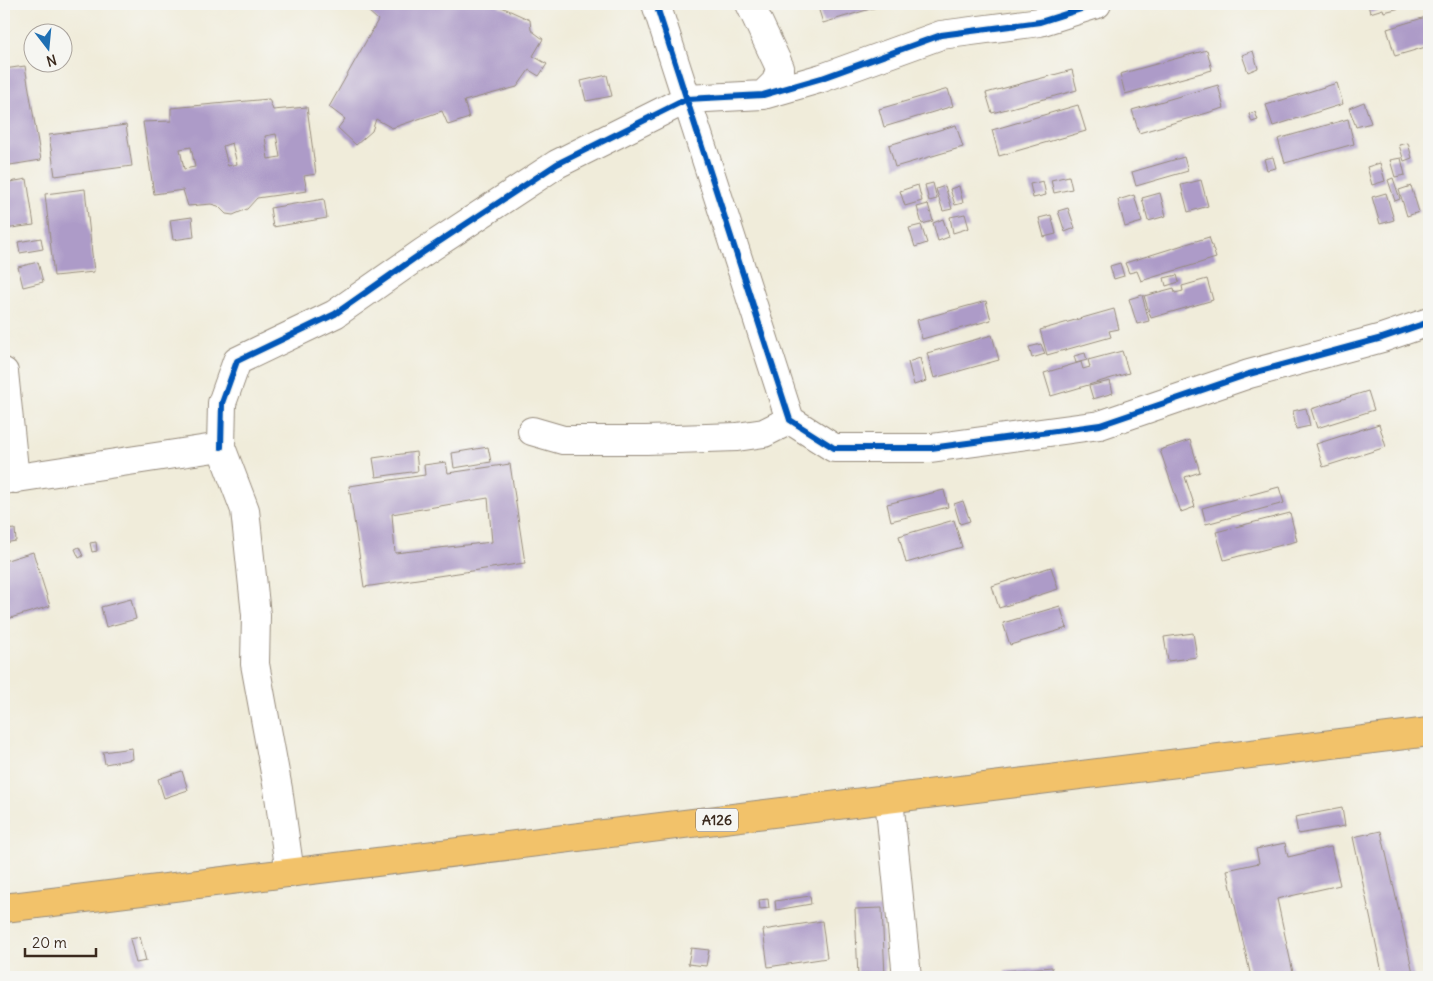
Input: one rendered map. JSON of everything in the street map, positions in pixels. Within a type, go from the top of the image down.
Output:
[{"type":"highway","name":"A126","points":[[4,908],[1429,732]]},
{"type":"street","points":[[656,4],[790,420],[834,448],[931,448],[1100,426],[1249,374],[1382,338],[1429,322]]},
{"type":"street","points":[[750,4],[780,68],[776,82],[763,95]]},
{"type":"street","points":[[290,872],[278,789],[255,664],[256,615],[245,510],[221,446],[222,403],[236,361],[335,314],[422,253],[557,164],[686,99],[763,95],[822,78],[941,35],[1040,22],[1097,4]]},
{"type":"street","points":[[4,372],[9,480],[221,446]]},
{"type":"street","points":[[532,432],[563,440],[737,437],[764,433],[790,420]]},
{"type":"street","points":[[889,799],[907,977]]},
{"type":"building","points":[[370,4],[495,4],[530,20],[531,30],[543,39],[533,56],[547,64],[539,76],[529,70],[517,87],[464,101],[469,118],[448,125],[442,111],[392,128],[376,119],[372,131],[356,145],[338,128],[345,119],[329,107],[378,20],[367,10]]},
{"type":"building","points":[[817,4],[887,4],[823,23]]},
{"type":"building","points":[[1368,4],[1416,4],[1384,12],[1383,9],[1370,13]]},
{"type":"building","points":[[1429,16],[1429,46],[1395,56],[1387,29]]},
{"type":"building","points":[[1207,50],[1212,70],[1125,94],[1120,74]]},
{"type":"building","points":[[1253,51],[1258,68],[1248,72],[1242,55]]},
{"type":"building","points":[[22,66],[22,72],[26,72],[41,160],[4,166],[4,69]]},
{"type":"building","points":[[1072,70],[1077,90],[992,113],[986,93]]},
{"type":"building","points":[[607,75],[612,96],[586,101],[581,81]]},
{"type":"building","points":[[1337,83],[1343,104],[1273,126],[1266,105]]},
{"type":"building","points":[[1218,85],[1224,108],[1139,133],[1132,110]]},
{"type":"building","points":[[948,89],[953,106],[884,127],[879,109]]},
{"type":"building","points":[[269,99],[273,110],[307,107],[316,174],[304,176],[307,191],[257,198],[247,209],[233,215],[226,214],[218,206],[211,204],[188,206],[183,190],[154,194],[143,122],[171,121],[171,108]],"holes":[[[276,134],[280,157],[268,159],[265,136]],[[232,143],[237,164],[228,166],[223,146]],[[191,147],[195,167],[184,169],[180,149]]]},
{"type":"building","points":[[1364,102],[1371,123],[1356,127],[1349,108]]},
{"type":"building","points":[[1078,105],[1086,131],[999,156],[992,130]]},
{"type":"building","points":[[1255,112],[1258,120],[1252,122],[1249,114]]},
{"type":"building","points":[[1348,119],[1354,144],[1285,163],[1278,139]]},
{"type":"building","points":[[126,125],[132,166],[55,176],[49,135]]},
{"type":"building","points":[[956,125],[963,147],[895,167],[889,145]]},
{"type":"building","points":[[1408,143],[1412,158],[1404,161],[1399,145]]},
{"type":"building","points":[[1184,157],[1188,171],[1136,186],[1132,172]]},
{"type":"building","points":[[1273,157],[1276,168],[1267,170],[1264,159]]},
{"type":"building","points":[[1401,158],[1405,175],[1395,177],[1390,160]]},
{"type":"building","points":[[1380,163],[1385,181],[1372,185],[1367,167]]},
{"type":"building","points":[[1069,176],[1072,189],[1054,193],[1051,180]]},
{"type":"building","points":[[1393,178],[1400,199],[1395,201],[1388,180]]},
{"type":"building","points":[[27,179],[34,225],[4,229],[4,183]]},
{"type":"building","points":[[1201,180],[1208,206],[1188,212],[1181,185]]},
{"type":"building","points":[[1043,181],[1046,195],[1033,198],[1030,184]]},
{"type":"building","points":[[933,183],[937,199],[929,201],[925,185]]},
{"type":"building","points":[[918,185],[922,201],[905,206],[900,191]]},
{"type":"building","points":[[945,186],[952,209],[943,211],[936,189]]},
{"type":"building","points":[[959,186],[963,203],[955,205],[950,189]]},
{"type":"building","points":[[1411,186],[1419,212],[1407,216],[1399,190]]},
{"type":"building","points":[[85,189],[94,272],[54,276],[45,194]]},
{"type":"building","points":[[1160,193],[1166,216],[1148,221],[1142,198]]},
{"type":"building","points":[[1386,193],[1394,220],[1380,224],[1372,197]]},
{"type":"building","points":[[1134,195],[1142,222],[1125,227],[1118,200]]},
{"type":"building","points":[[324,199],[327,218],[273,227],[270,208]]},
{"type":"building","points":[[928,204],[933,221],[922,224],[917,207]]},
{"type":"building","points":[[1068,208],[1075,228],[1065,232],[1058,211]]},
{"type":"building","points":[[965,214],[969,228],[953,233],[950,217]]},
{"type":"building","points":[[1051,215],[1056,234],[1044,237],[1039,218]]},
{"type":"building","points":[[192,217],[194,237],[173,240],[170,220]]},
{"type":"building","points":[[943,219],[949,237],[938,241],[933,223]]},
{"type":"building","points":[[921,225],[927,243],[915,247],[909,228]]},
{"type":"building","points":[[1209,237],[1216,258],[1141,281],[1137,271],[1129,273],[1125,263]]},
{"type":"building","points":[[41,238],[43,249],[20,253],[18,242]]},
{"type":"building","points":[[4,240],[8,259],[4,259]]},
{"type":"building","points":[[38,262],[43,282],[23,287],[18,267]]},
{"type":"building","points":[[1120,263],[1124,276],[1114,279],[1110,266]]},
{"type":"building","points":[[1177,275],[1179,282],[1166,286],[1164,278]]},
{"type":"building","points":[[1207,279],[1213,300],[1151,318],[1144,296],[1174,288],[1175,293],[1183,291],[1182,286]]},
{"type":"building","points":[[1142,295],[1149,321],[1137,324],[1129,299]]},
{"type":"building","points":[[986,301],[991,320],[922,339],[917,320]]},
{"type":"building","points":[[1114,309],[1119,329],[1109,331],[1111,337],[1047,355],[1040,330]]},
{"type":"building","points":[[992,335],[999,360],[934,378],[927,353]]},
{"type":"building","points":[[1041,344],[1045,354],[1032,358],[1029,347]]},
{"type":"building","points":[[1122,351],[1129,373],[1051,396],[1044,373],[1081,362],[1083,369],[1090,367],[1088,360]]},
{"type":"building","points":[[1085,353],[1087,360],[1076,363],[1074,356]]},
{"type":"building","points":[[920,358],[926,381],[914,385],[908,362]]},
{"type":"building","points":[[1110,381],[1113,393],[1093,399],[1089,386]]},
{"type":"building","points":[[1368,391],[1374,410],[1317,428],[1311,409]]},
{"type":"building","points":[[1306,408],[1310,426],[1296,429],[1293,411]]},
{"type":"building","points":[[1379,424],[1386,447],[1323,467],[1316,444]]},
{"type":"building","points":[[1190,440],[1200,472],[1185,477],[1195,507],[1181,512],[1160,450]]},
{"type":"building","points":[[488,447],[491,462],[454,468],[452,453]]},
{"type":"building","points":[[416,452],[418,471],[376,477],[373,458]]},
{"type":"building","points":[[446,462],[448,473],[510,464],[525,563],[364,587],[349,486],[425,475],[424,465]],"holes":[[[488,498],[492,542],[395,553],[392,514]]]},
{"type":"building","points":[[1279,487],[1284,503],[1206,524],[1202,508]]},
{"type":"building","points":[[944,490],[948,507],[891,521],[887,504]]},
{"type":"building","points":[[963,501],[970,521],[960,524],[954,504]]},
{"type":"building","points":[[1290,513],[1297,541],[1224,560],[1216,532]]},
{"type":"building","points":[[954,520],[962,547],[906,563],[899,536]]},
{"type":"building","points":[[15,529],[16,541],[4,543],[4,530]]},
{"type":"building","points":[[96,542],[97,551],[92,552],[90,543]]},
{"type":"building","points":[[79,547],[83,556],[79,558],[75,549]]},
{"type":"building","points":[[33,552],[50,606],[4,620],[4,561]]},
{"type":"building","points":[[1051,567],[1058,589],[999,608],[992,586]]},
{"type":"building","points":[[131,599],[136,619],[106,627],[101,607]]},
{"type":"building","points":[[1060,606],[1067,628],[1010,645],[1003,623]]},
{"type":"building","points":[[1193,633],[1197,657],[1168,661],[1164,637]]},
{"type":"building","points":[[132,748],[133,759],[105,764],[103,752]]},
{"type":"building","points":[[182,771],[188,790],[164,798],[158,779]]},
{"type":"building","points":[[1342,808],[1345,826],[1298,834],[1295,817]]},
{"type":"building","points":[[4,809],[9,823],[4,825]]},
{"type":"building","points":[[1381,831],[1414,977],[1361,977],[1382,972],[1353,837]]},
{"type":"building","points":[[1285,843],[1288,857],[1331,847],[1340,885],[1277,899],[1294,977],[1251,977],[1227,870],[1259,863],[1256,849]]},
{"type":"building","points":[[810,896],[811,904],[776,910],[775,901]]},
{"type":"building","points":[[768,899],[769,908],[760,909],[759,900]]},
{"type":"building","points":[[882,908],[885,977],[858,977],[855,909]]},
{"type":"building","points":[[822,921],[827,958],[768,967],[763,930]]},
{"type":"building","points":[[140,937],[146,961],[136,963],[130,939]]},
{"type":"building","points":[[691,948],[709,950],[706,966],[688,964]]},
{"type":"building","points":[[1052,967],[1053,975],[1006,977],[1005,971]]},
{"type":"cycle path","points":[[656,4],[790,420],[834,448],[931,448],[1100,425],[1249,374],[1382,338],[1429,322]]},
{"type":"cycle path","points":[[221,447],[222,403],[237,361],[335,314],[422,253],[557,164],[687,99],[763,95],[822,78],[941,35],[1040,22],[1097,4]]}]
